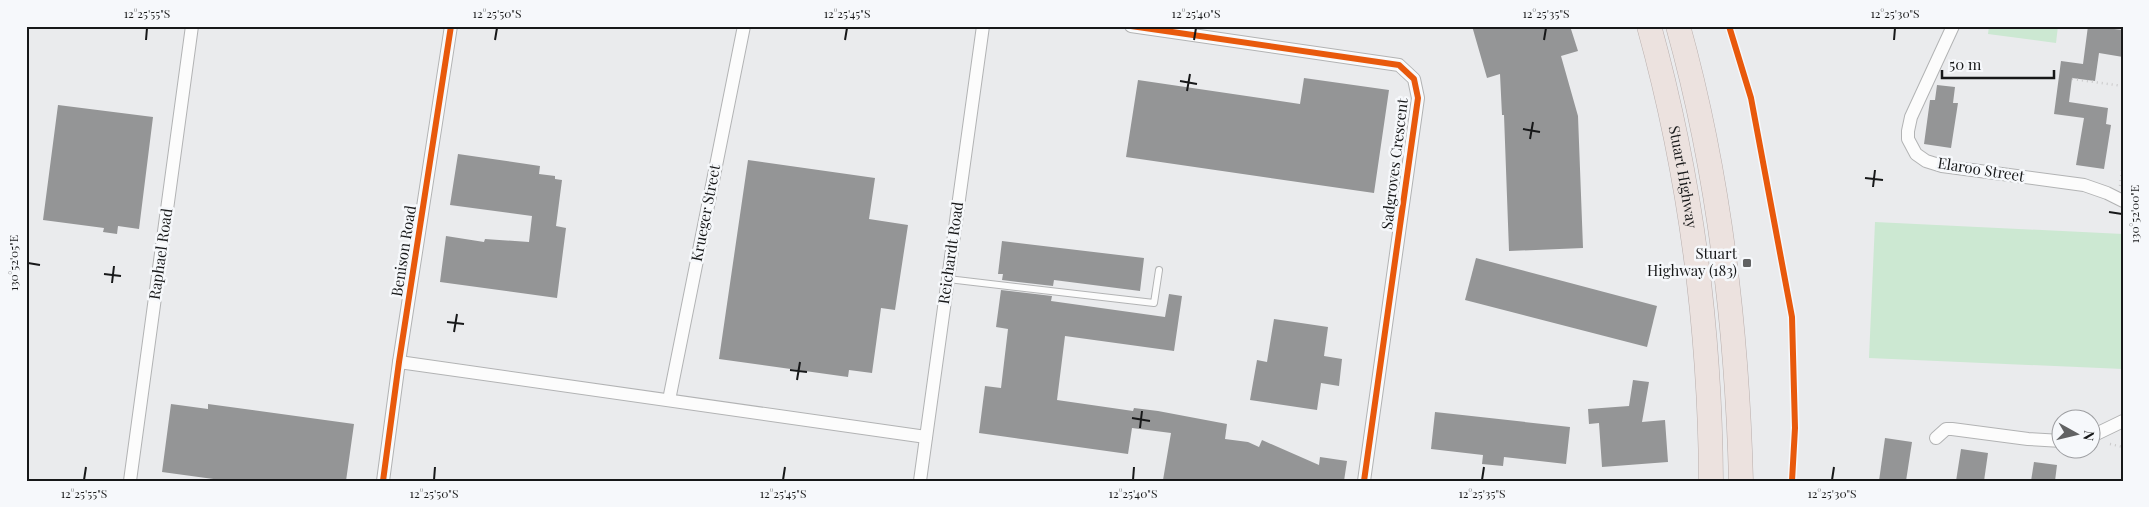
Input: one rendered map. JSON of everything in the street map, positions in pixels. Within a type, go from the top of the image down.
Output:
[{"type":"highway","name":"Stuart Highway","points":[[1649,26],[1677,142],[1692,227],[1708,386],[1711,481]]},
{"type":"highway","name":"Stuart Highway","points":[[1678,26],[1695,91],[1714,191],[1727,282],[1740,436],[1741,481]]},
{"type":"highway","points":[[1677,142],[1703,137]]},
{"type":"street","name":"Raphael Road","points":[[130,481],[192,26]]},
{"type":"street","name":"Benison Road","points":[[383,481],[399,362],[451,26]]},
{"type":"street","name":"Krueger Street","points":[[669,400],[744,26]]},
{"type":"street","name":"Reichardt Road","points":[[920,481],[983,26]]},
{"type":"street","name":"Sadgroves Crescent","points":[[1132,26],[1399,65],[1414,79],[1418,98],[1364,481]]},
{"type":"street","name":"Elaroo Street","points":[[1953,26],[1910,117],[1908,139],[1916,154],[1926,161],[1942,166],[2084,185],[2107,192],[2120,200]]},
{"type":"street","points":[[399,362],[926,437]]},
{"type":"street","points":[[2102,431],[2123,421]]},
{"type":"street","points":[[1936,438],[1946,429],[1952,429],[2028,439],[2052,440]]},
{"type":"lane","points":[[948,279],[1154,303],[1159,270]]},
{"type":"path","points":[[2072,79],[2123,86]]},
{"type":"path","points":[[2120,200],[2123,162]]},
{"type":"green space","points":[[1989,26],[2058,26],[2056,43],[1988,34]]},
{"type":"green space","points":[[1875,222],[2123,234],[2123,369],[1869,358]]},
{"type":"building","points":[[1472,26],[1570,26],[1578,51],[1561,56],[1578,116],[1583,248],[1509,251],[1504,115],[1502,115],[1500,74],[1487,78]]},
{"type":"building","points":[[2088,26],[2123,30],[2123,57],[2099,53],[2095,81],[2072,78],[2069,102],[2108,108],[2106,124],[2111,125],[2104,169],[2076,165],[2084,118],[2054,114],[2061,61],[2083,64]]},
{"type":"building","points":[[1304,78],[1389,90],[1374,193],[1126,157],[1138,80],[1300,104]]},
{"type":"building","points":[[1937,85],[1955,87],[1953,103],[1958,103],[1951,148],[1924,144],[1930,100],[1935,100]]},
{"type":"building","points":[[58,105],[153,117],[139,229],[118,226],[117,234],[103,232],[104,228],[43,220]]},
{"type":"building","points":[[458,154],[540,166],[539,174],[555,176],[555,179],[562,180],[556,226],[566,228],[557,298],[440,282],[446,236],[484,242],[485,239],[529,242],[532,216],[450,205]]},
{"type":"building","points":[[748,160],[875,178],[869,219],[908,225],[895,310],[881,308],[872,373],[849,370],[848,377],[719,359]]},
{"type":"building","points":[[1002,241],[1144,258],[1140,291],[1054,280],[1053,286],[1002,280],[1003,274],[998,274]]},
{"type":"building","points":[[1476,258],[1657,306],[1647,347],[1465,300]]},
{"type":"building","points":[[1001,290],[1052,296],[1051,301],[1165,317],[1169,294],[1182,296],[1174,351],[1065,336],[1057,400],[1133,411],[1134,408],[1158,411],[1227,424],[1225,439],[1248,442],[1259,447],[1262,440],[1319,465],[1320,457],[1347,461],[1344,481],[1163,480],[1171,433],[1132,428],[1128,454],[979,433],[985,386],[1001,388],[1008,329],[996,327]]},
{"type":"building","points":[[1274,319],[1328,327],[1324,356],[1342,359],[1339,386],[1321,383],[1317,410],[1250,400],[1257,360],[1267,362]]},
{"type":"building","points":[[1633,380],[1649,382],[1642,422],[1665,420],[1668,462],[1602,467],[1599,423],[1589,424],[1588,409],[1629,406]]},
{"type":"building","points":[[171,404],[208,409],[208,404],[354,424],[346,481],[228,481],[162,472]]},
{"type":"building","points":[[1435,412],[1570,427],[1566,464],[1504,457],[1503,466],[1482,464],[1483,455],[1431,449]]},
{"type":"building","points":[[1885,438],[1912,442],[1906,481],[1879,481]]},
{"type":"building","points":[[1961,449],[1988,453],[1984,481],[1956,481]]},
{"type":"building","points":[[2034,462],[2057,465],[2055,481],[2031,481]]},
{"type":"cycle path","points":[[383,481],[399,362],[451,26]]},
{"type":"cycle path","points":[[1131,26],[1399,65],[1414,79],[1418,98],[1364,481]]},
{"type":"cycle path","points":[[1729,26],[1751,98],[1792,317],[1795,428],[1792,481]]},
{"type":"place","name":"Stuart Highway (183)","points":[[1747,263]]}]
